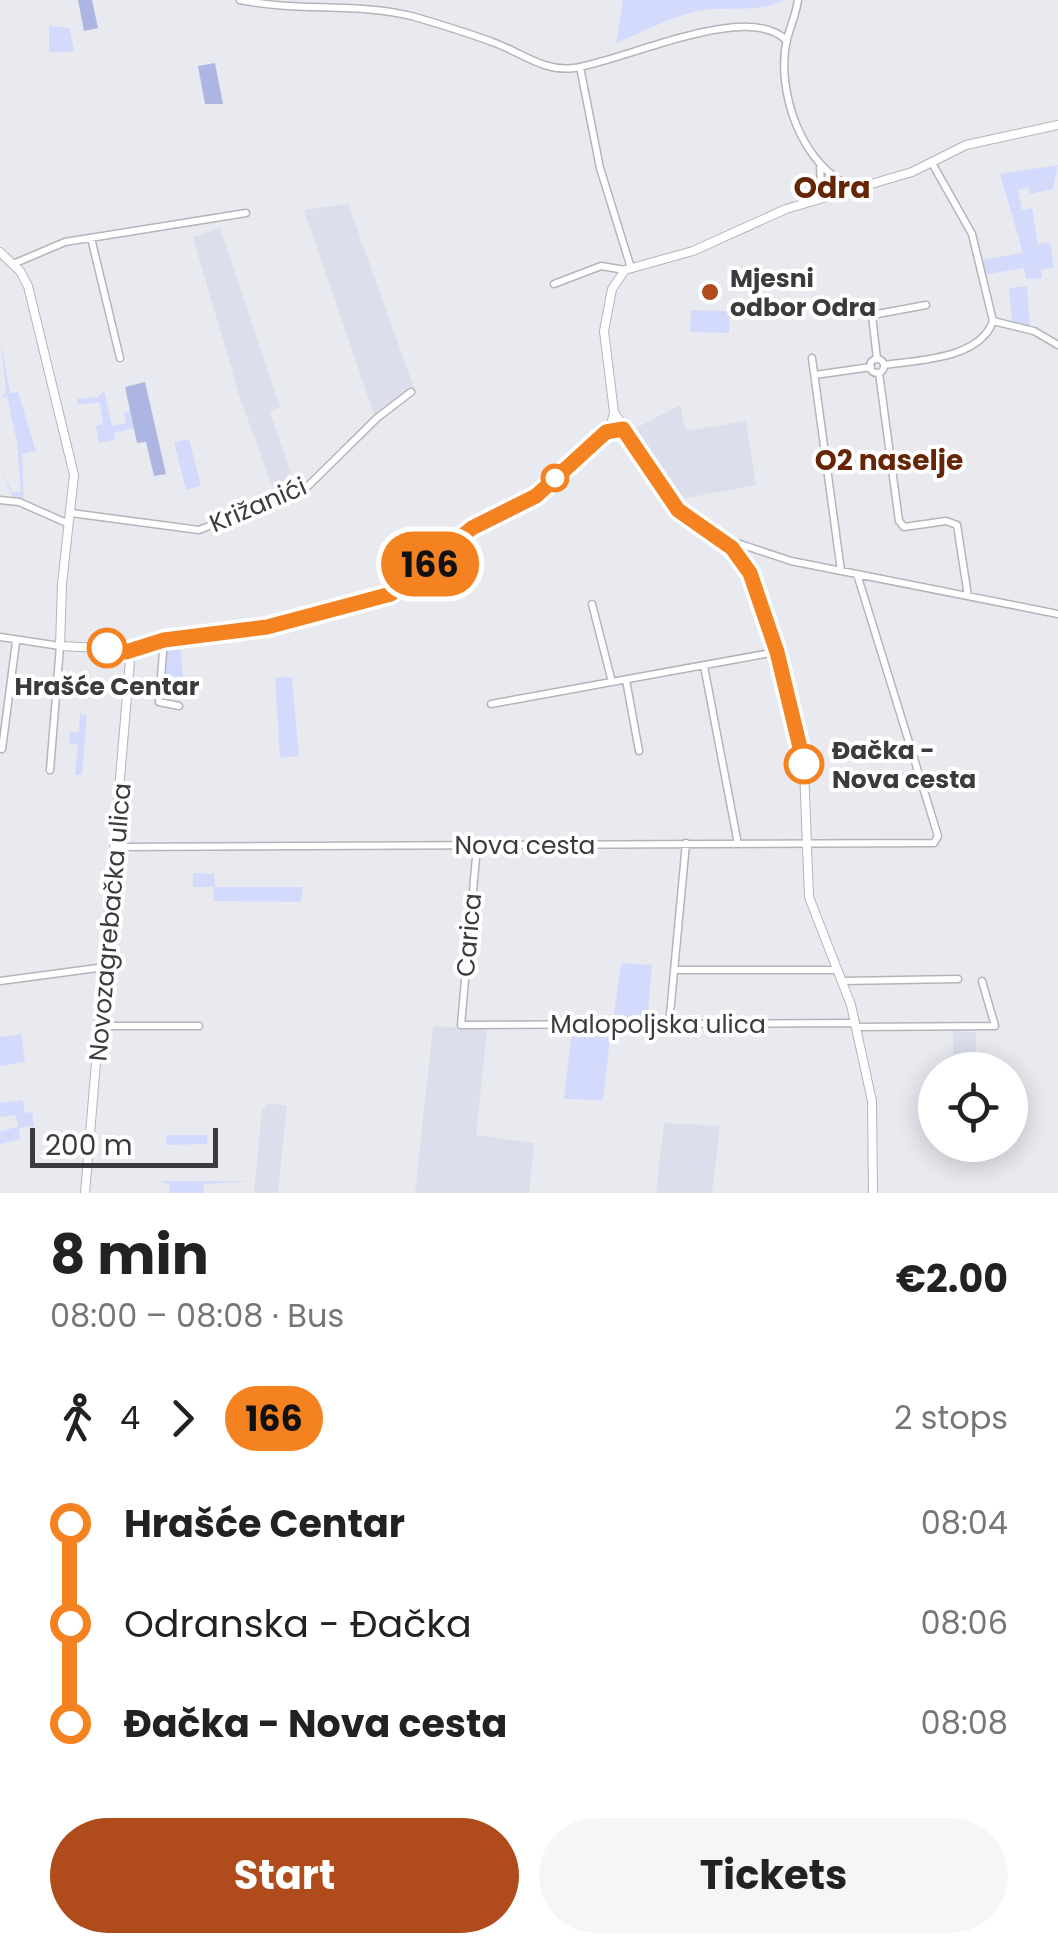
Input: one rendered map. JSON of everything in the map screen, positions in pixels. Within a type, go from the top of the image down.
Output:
[{"type":"street","points":[[240,0],[299,9],[401,14],[498,44],[546,66],[580,67],[650,35]]},
{"type":"street","points":[[798,0],[787,40],[795,122],[818,162],[824,180],[822,197]]},
{"type":"street","points":[[772,19],[787,40]]},
{"type":"street","points":[[580,67],[600,168],[628,269]]},
{"type":"street","points":[[554,284],[602,266],[628,269],[680,256],[822,197],[932,163],[978,141],[1058,125]]},
{"type":"street","points":[[818,162],[841,182],[855,188]]},
{"type":"street","points":[[815,374],[881,369],[983,342],[993,321],[972,234],[932,163]]},
{"type":"street","points":[[13,264],[54,245],[246,214]]},
{"type":"street","points":[[91,238],[120,358]]},
{"type":"street","points":[[0,252],[13,264],[30,292],[74,475],[50,770]]},
{"type":"street","points":[[628,269],[612,288],[604,331],[614,412],[678,510],[719,537],[744,561],[777,652],[804,768],[808,897],[856,1025],[874,1110],[873,1193]]},
{"type":"street","points":[[926,305],[872,315],[898,521],[904,528],[946,521],[957,526],[968,596]]},
{"type":"street","points":[[993,321],[1034,332],[1058,345]]},
{"type":"street","points":[[812,358],[841,571]]},
{"type":"street","points":[[870,367],[877,359]]},
{"type":"street","name":"Križanići","points":[[71,513],[199,530],[306,488],[377,418],[411,392]]},
{"type":"street","points":[[0,637],[16,642],[126,652],[164,640],[267,627],[391,594],[472,528],[536,496],[606,432],[614,412]]},
{"type":"street","points":[[606,432],[623,429]]},
{"type":"street","points":[[0,500],[19,502],[69,524]]},
{"type":"street","points":[[719,537],[841,571],[1058,614]]},
{"type":"street","points":[[744,561],[750,548]]},
{"type":"street","name":"Nova cesta","points":[[118,847],[932,843],[938,836],[857,574]]},
{"type":"street","points":[[592,604],[612,682]]},
{"type":"street","points":[[164,640],[160,702],[180,706]]},
{"type":"street","points":[[2,749],[16,642]]},
{"type":"street","name":"Novozagrebačka ulica","points":[[86,1193],[118,847],[130,664],[126,652]]},
{"type":"street","points":[[491,704],[777,652]]},
{"type":"street","points":[[704,666],[738,844]]},
{"type":"street","points":[[626,680],[639,751]]},
{"type":"street","points":[[670,1025],[686,844]]},
{"type":"street","name":"Carica","points":[[461,1025],[477,846]]},
{"type":"street","points":[[0,981],[106,967]]},
{"type":"street","points":[[674,970],[836,970]]},
{"type":"street","points":[[842,982],[958,979]]},
{"type":"street","name":"Malopoljska ulica","points":[[461,1025],[995,1026],[982,981]]},
{"type":"street","points":[[101,1026],[199,1026]]},
{"type":"shaded area","points":[[78,0],[92,0],[98,28],[84,31]]},
{"type":"shaded area","points":[[623,0],[783,0],[764,7],[709,9],[688,14],[616,43]]},
{"type":"shaded area","points":[[49,26],[70,28],[74,52],[49,52]]},
{"type":"shaded area","points":[[215,63],[223,104],[205,104],[198,66]]},
{"type":"shaded area","points":[[1058,165],[1053,189],[1030,194],[1028,187],[1018,190],[1022,210],[1032,208],[1038,244],[1050,242],[1054,268],[1041,270],[1042,278],[1026,279],[1024,268],[984,275],[982,260],[1023,253],[1000,174]]},
{"type":"shaded area","points":[[348,204],[414,388],[374,414],[304,210]]},
{"type":"shaded area","points":[[220,228],[280,407],[270,412],[296,488],[276,497],[239,395],[193,237]]},
{"type":"shaded area","points":[[1027,286],[1030,329],[1012,325],[1009,288]]},
{"type":"shaded area","points":[[691,310],[730,311],[729,333],[690,332]]},
{"type":"shaded area","points":[[0,338],[10,393],[18,392],[36,451],[22,454],[24,501],[13,498],[0,467],[12,492],[21,492],[17,443],[7,396],[0,398],[6,391]]},
{"type":"shaded area","points":[[145,382],[166,474],[154,476],[146,442],[137,443],[125,387]]},
{"type":"shaded area","points":[[104,391],[112,426],[126,423],[124,412],[130,411],[134,428],[114,433],[115,440],[99,443],[96,426],[103,424],[100,403],[77,404],[77,399],[98,397]]},
{"type":"shaded area","points":[[680,405],[686,431],[746,421],[756,485],[676,500],[634,429]]},
{"type":"shaded area","points":[[189,439],[201,486],[186,490],[174,442]]},
{"type":"shaded area","points":[[180,642],[183,677],[163,676],[166,645]]},
{"type":"shaded area","points":[[292,677],[299,756],[280,758],[275,678]]},
{"type":"shaded area","points":[[80,714],[87,715],[82,775],[75,775],[78,744],[69,743],[70,732],[79,732]]},
{"type":"shaded area","points":[[193,873],[214,874],[215,887],[303,887],[301,902],[213,901],[214,887],[193,887]]},
{"type":"shaded area","points":[[621,963],[652,965],[647,1023],[613,1022]]},
{"type":"shaded area","points":[[433,1027],[487,1028],[476,1135],[534,1143],[529,1193],[415,1193]]},
{"type":"shaded area","points":[[572,1028],[611,1029],[603,1100],[564,1099]]},
{"type":"shaded area","points":[[953,1031],[976,1032],[976,1052],[953,1052]]},
{"type":"shaded area","points":[[21,1034],[25,1062],[0,1066],[0,1037]]},
{"type":"shaded area","points":[[23,1100],[25,1113],[32,1112],[34,1126],[19,1128],[20,1140],[0,1144],[0,1131],[18,1127],[16,1115],[0,1117],[0,1103]]},
{"type":"shaded area","points":[[267,1104],[287,1105],[278,1193],[254,1193],[262,1109]]},
{"type":"shaded area","points":[[664,1123],[720,1126],[712,1193],[656,1193]]},
{"type":"shaded area","points":[[166,1135],[208,1135],[207,1144],[166,1145]]},
{"type":"shaded area","points":[[158,1181],[251,1181],[204,1184],[203,1193],[170,1193],[169,1184]]},
{"type":"bus line","name":"166","points":[[107,648],[126,652],[164,640],[252,630],[391,594],[417,577],[460,536],[526,502],[546,487],[606,432],[623,429],[639,446],[678,510],[719,537],[744,561],[777,652],[804,764]]},
{"type":"place","name":"Mjesni odbor Odra","points":[[710,292]]},
{"type":"place","name":"Hrašće Centar","points":[[107,648]]},
{"type":"place","name":"Đačka - Nova cesta","points":[[804,764]]},
{"type":"district","name":"Odra","points":[[832,187]]},
{"type":"district","name":"O2 naselje","points":[[889,460]]}]
